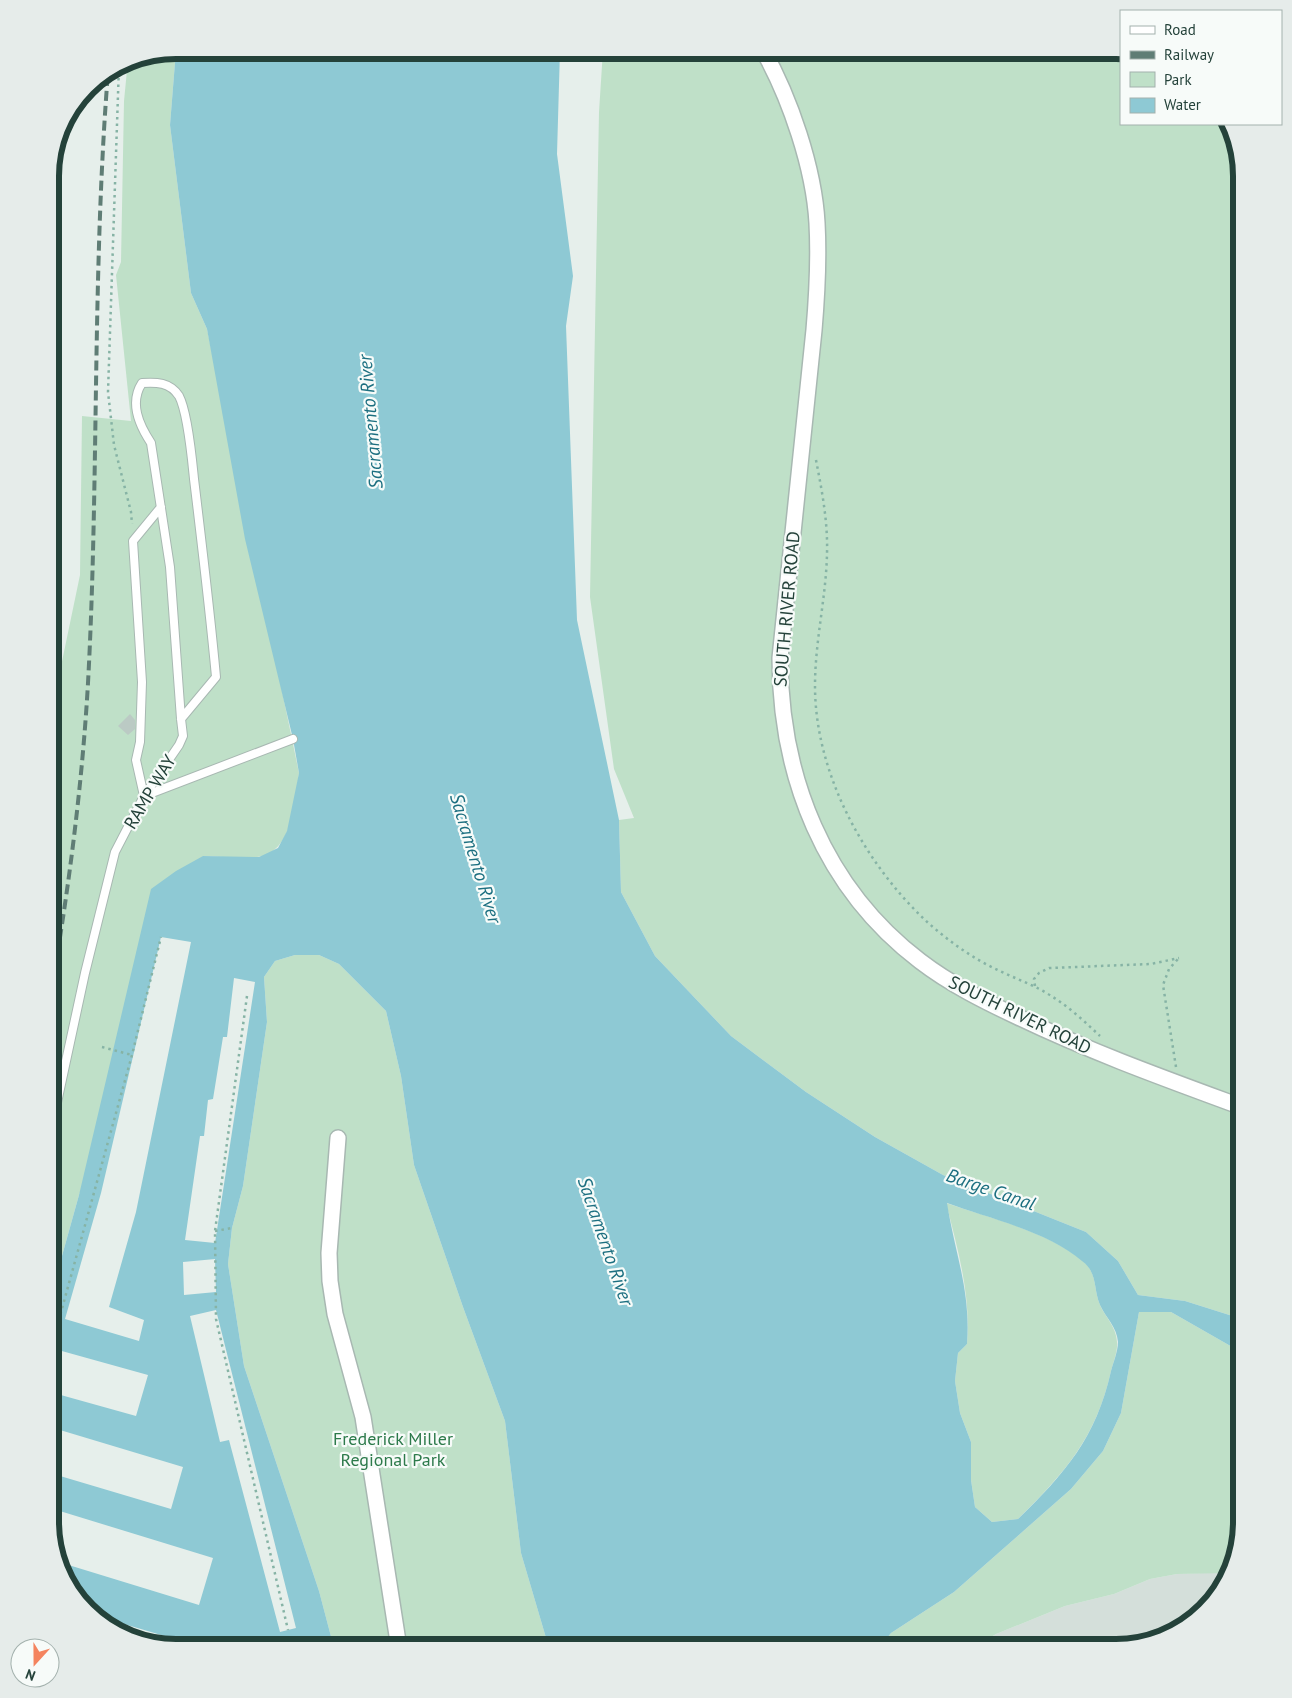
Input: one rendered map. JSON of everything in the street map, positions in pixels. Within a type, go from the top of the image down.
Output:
[{"type":"street","name":"SOUTH RIVER ROAD","points":[[768,59],[781,82],[806,158],[817,222],[818,280],[815,320],[780,658],[780,692],[785,736],[796,784],[822,846],[839,872],[873,916],[919,960],[967,992],[1116,1061],[1233,1105]]},
{"type":"street","points":[[338,1138],[330,1243],[330,1281],[338,1323],[363,1417],[398,1639]]},
{"type":"lane","name":"RAMP WAY","points":[[59,1093],[85,973],[115,852],[144,796],[179,746],[183,736],[181,719],[170,567],[151,443],[140,426],[135,406],[136,391],[142,383],[161,382],[179,396],[189,434],[208,592],[216,677],[181,719]]},
{"type":"lane","points":[[161,507],[133,541],[142,682],[140,742],[136,760],[144,796],[293,739]]},
{"type":"path","points":[[119,74],[108,392],[114,446],[131,512],[133,541]]},
{"type":"path","points":[[816,457],[825,506],[827,555],[816,668],[817,707],[828,764],[840,797],[856,830],[872,857],[925,920],[976,959],[1034,986],[1063,1003],[1100,1036],[1116,1061]]},
{"type":"path","points":[[59,1319],[132,1054],[161,937]]},
{"type":"path","points":[[1034,986],[1034,980],[1040,973],[1049,968],[1151,964],[1179,958],[1169,969],[1163,985],[1176,1066],[1175,1082]]},
{"type":"path","points":[[248,996],[215,1230],[216,1319],[288,1630]]},
{"type":"path","points":[[102,1047],[132,1054]]},
{"type":"path","points":[[215,1230],[232,1228]]},
{"type":"shaded area","points":[[1222,1572],[1218,1581],[1199,1605],[1181,1619],[1154,1633],[1139,1637],[1116,1639],[988,1639],[1065,1606],[1114,1594],[1150,1579],[1177,1574]]},
{"type":"green space","points":[[175,59],[170,125],[191,293],[207,329],[299,773],[290,824],[278,846],[269,853],[250,858],[203,856],[79,1195],[59,1267],[59,676],[80,575],[82,416],[131,421],[116,275],[121,262],[124,101],[127,70],[153,61]]},
{"type":"green space","points":[[602,59],[1120,59],[1120,125],[1221,125],[1229,146],[1233,176],[1233,1316],[1185,1301],[1138,1295],[1118,1261],[1086,1232],[943,1175],[875,1137],[806,1092],[731,1036],[655,956],[621,892],[619,820],[634,818],[614,769],[590,597],[599,112]]},
{"type":"green space","name":"Frederick Miller Regional Park","points":[[295,955],[319,955],[339,964],[386,1011],[401,1076],[414,1165],[505,1421],[521,1553],[546,1639],[332,1639],[319,1591],[244,1366],[228,1264],[232,1228],[243,1186],[267,1022],[264,977],[275,961]]},
{"type":"green space","points":[[946,1203],[1035,1233],[1068,1250],[1082,1260],[1091,1270],[1100,1305],[1116,1336],[1116,1353],[1105,1395],[1087,1435],[1064,1469],[1018,1519],[992,1522],[975,1507],[971,1480],[971,1442],[960,1413],[955,1381],[958,1353],[967,1344],[967,1308],[955,1238]]},
{"type":"green space","points":[[1139,1312],[1171,1312],[1233,1347],[1233,1522],[1229,1552],[1221,1573],[1177,1574],[1150,1579],[1114,1594],[1065,1606],[988,1639],[886,1639],[891,1633],[954,1592],[1071,1489],[1103,1451],[1121,1413]]},
{"type":"water","name":"Sacramento River","points":[[175,59],[560,59],[557,154],[573,276],[566,326],[577,620],[619,820],[621,892],[655,956],[731,1036],[806,1092],[875,1137],[943,1175],[1086,1232],[1118,1261],[1138,1295],[1185,1301],[1233,1316],[1233,1347],[1171,1312],[1139,1312],[1121,1413],[1103,1451],[1071,1489],[954,1592],[891,1633],[886,1639],[546,1639],[521,1553],[505,1421],[414,1165],[401,1076],[386,1011],[339,964],[319,955],[295,955],[275,961],[264,977],[267,1022],[243,1186],[232,1228],[228,1264],[244,1366],[319,1591],[332,1639],[176,1639],[146,1635],[117,1624],[105,1615],[83,1593],[71,1574],[63,1552],[59,1522],[59,1267],[79,1195],[151,889],[176,871],[203,856],[259,857],[278,848],[287,831],[299,773],[293,739],[245,539],[207,329],[191,293],[170,125]],"holes":[[[947,1203],[999,1220],[1053,1242],[1087,1266],[1093,1276],[1100,1305],[1113,1327],[1118,1342],[1105,1395],[1097,1416],[1076,1453],[1050,1486],[1018,1519],[992,1522],[975,1507],[971,1480],[971,1442],[960,1413],[955,1381],[958,1353],[967,1344],[968,1325],[965,1290]]]},
{"type":"pier","points":[[161,937],[191,942],[136,1212],[109,1307],[144,1320],[139,1341],[65,1319],[101,1193]]},
{"type":"pier","points":[[234,978],[255,982],[215,1243],[185,1240],[200,1136],[204,1136],[208,1100],[213,1099],[223,1037],[227,1037]]},
{"type":"pier","points":[[215,1259],[216,1292],[184,1295],[183,1262]]},
{"type":"pier","points":[[216,1310],[296,1628],[280,1632],[229,1440],[220,1442],[190,1316]]},
{"type":"pier","points":[[59,1350],[148,1375],[136,1416],[59,1395]]},
{"type":"pier","points":[[59,1430],[183,1467],[171,1509],[59,1476]]},
{"type":"pier","points":[[59,1511],[213,1558],[199,1605],[67,1565],[60,1537]]},
{"type":"pier","points":[[112,1621],[174,1639],[146,1635]]},
{"type":"building","points":[[130,714],[135,720],[135,729],[128,735],[118,726]]},
{"type":"railway","points":[[59,944],[74,841],[88,683],[94,530],[100,225],[107,81]]},
{"type":"water label","name":"Barge Canal","points":[[991,1189]]}]
